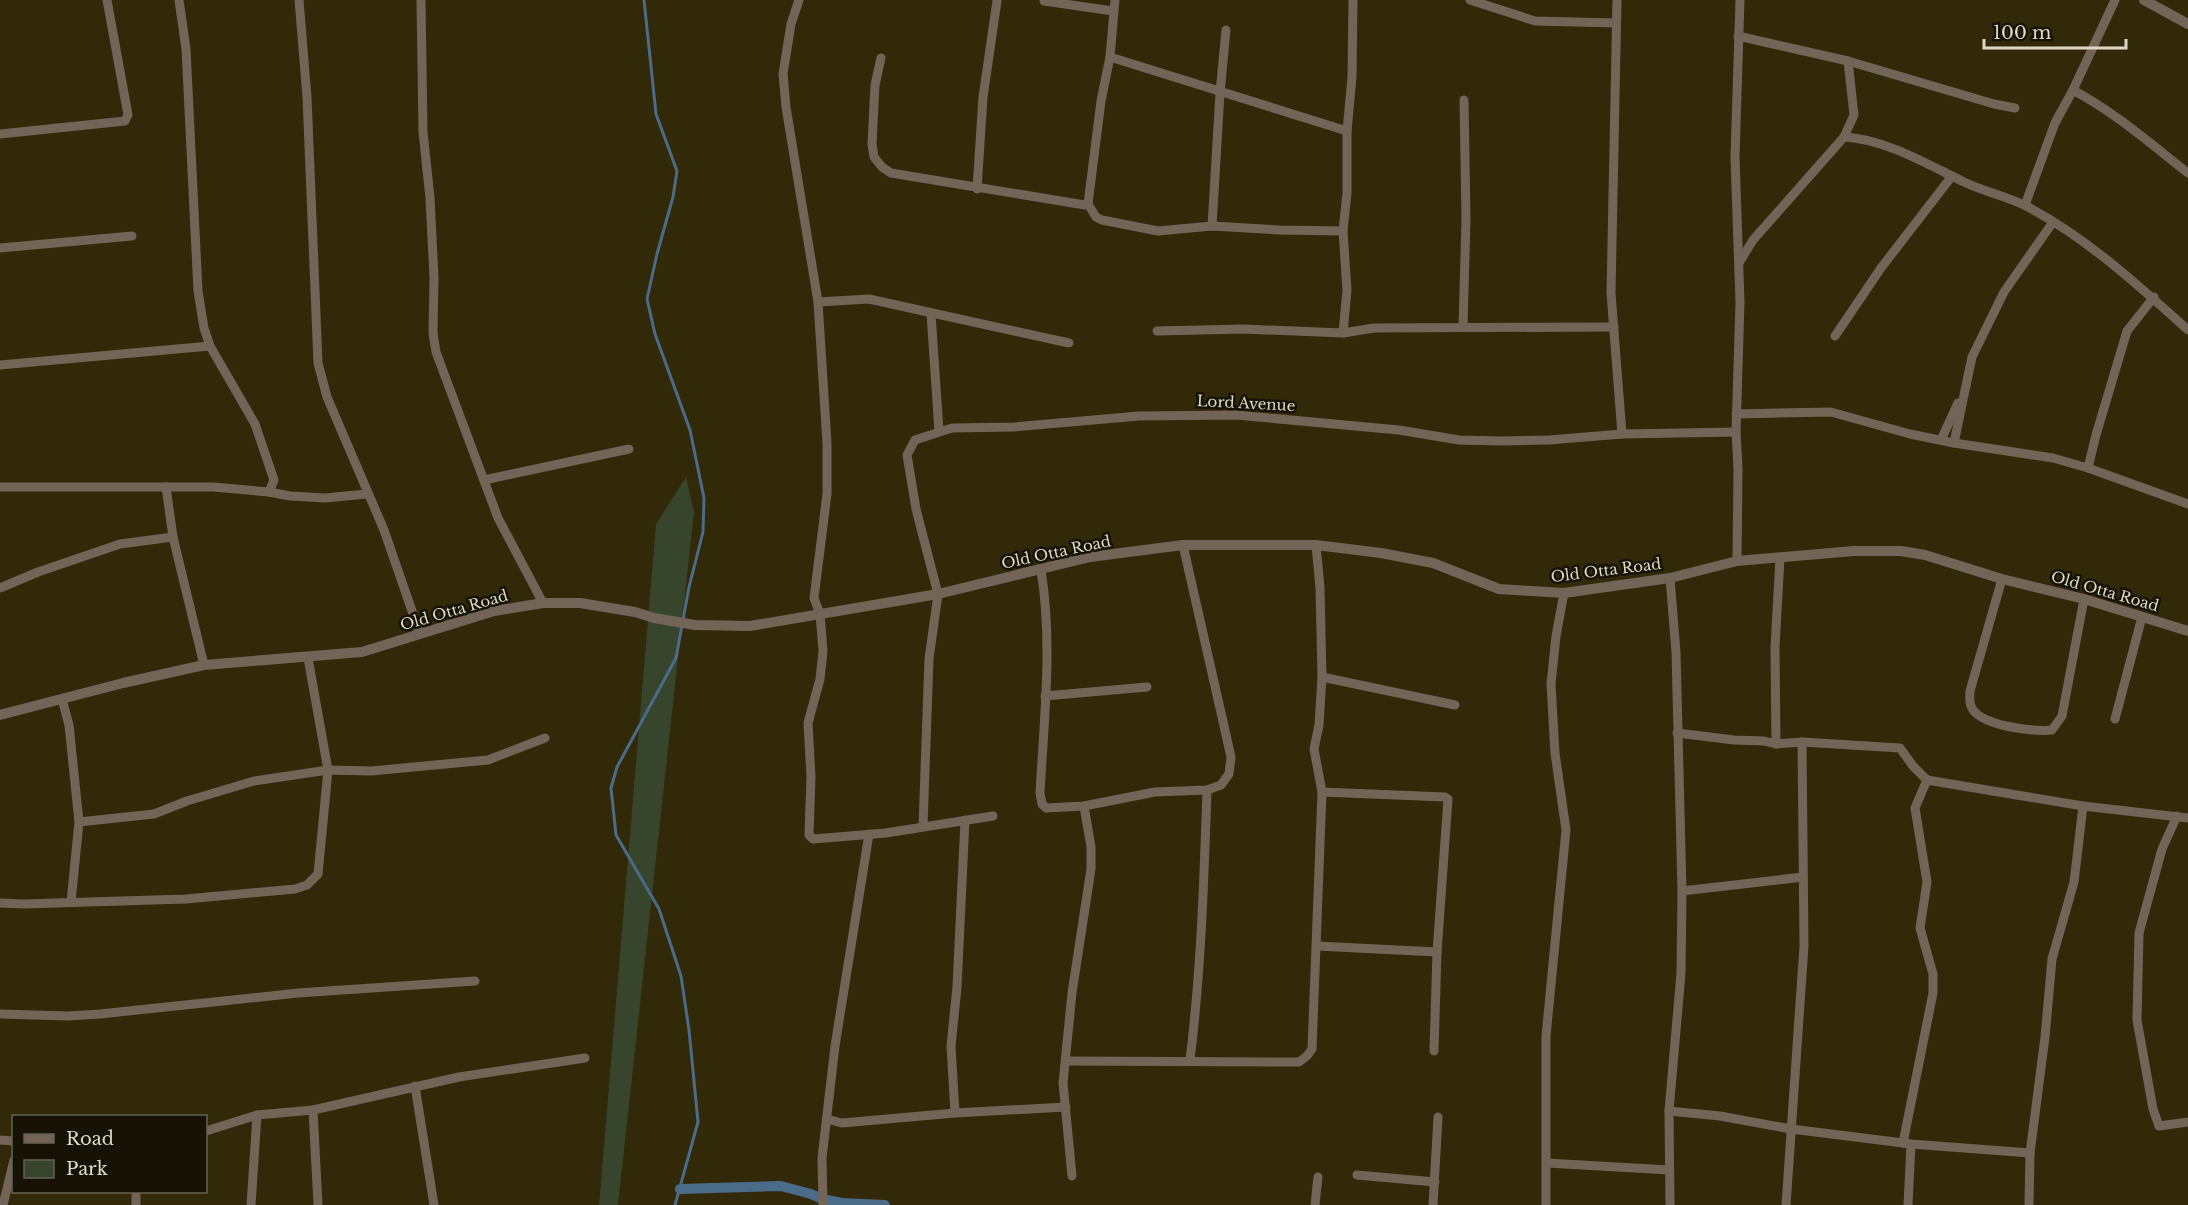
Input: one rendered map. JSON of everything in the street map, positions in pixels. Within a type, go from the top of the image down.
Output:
[{"type":"street","points":[[0,134],[125,121],[128,115],[107,0]]},
{"type":"street","points":[[179,0],[186,49],[198,291],[204,328],[210,346],[255,424],[274,480],[269,492]]},
{"type":"street","points":[[299,0],[307,98],[318,363],[327,397],[384,530],[420,634]]},
{"type":"street","points":[[421,0],[423,132],[430,198],[434,344],[498,518],[543,603]]},
{"type":"street","points":[[798,0],[791,24],[783,74],[786,106],[818,302],[827,443],[827,494],[814,598],[820,614],[823,651],[808,723],[811,777],[809,835],[813,839],[869,834],[993,816]]},
{"type":"street","points":[[1115,0],[1110,57],[1101,101],[1088,204],[1096,217],[1158,231],[1212,226],[1343,231]]},
{"type":"street","points":[[1343,333],[1347,290],[1343,231],[1347,193],[1347,131],[1352,77],[1353,0]]},
{"type":"street","points":[[1470,0],[1535,21],[1616,22]]},
{"type":"street","points":[[1617,0],[1611,293],[1622,434]]},
{"type":"street","points":[[1737,561],[1736,414],[1740,302],[1735,157],[1740,0]]},
{"type":"street","points":[[2025,205],[2055,123],[2115,0]]},
{"type":"street","points":[[2144,0],[2188,24]]},
{"type":"street","points":[[976,189],[983,97],[997,1]]},
{"type":"street","points":[[1044,1],[1113,11]]},
{"type":"street","points":[[1212,226],[1226,30]]},
{"type":"street","points":[[1738,36],[1848,61],[1994,104],[2015,108]]},
{"type":"street","points":[[1110,57],[1347,131]]},
{"type":"street","points":[[881,58],[875,85],[872,144],[874,157],[891,173],[976,189],[1088,204]]},
{"type":"street","points":[[1848,61],[1854,115],[1862,138]]},
{"type":"street","points":[[2073,90],[2137,133],[2188,173]]},
{"type":"street","points":[[1463,327],[1466,219],[1464,100]]},
{"type":"street","points":[[1739,263],[1753,240],[1844,137],[1854,115]]},
{"type":"street","points":[[1844,137],[1862,138],[1905,154],[1981,191],[2025,205],[2094,249],[2154,297],[2188,330]]},
{"type":"street","points":[[1835,336],[1881,268],[1952,176]]},
{"type":"street","points":[[1954,443],[1972,357],[2004,292],[2053,222]]},
{"type":"street","points":[[0,248],[132,236]]},
{"type":"street","points":[[2088,468],[2104,405],[2127,331],[2154,297]]},
{"type":"street","points":[[818,302],[869,299],[1069,343]]},
{"type":"street","points":[[931,314],[939,431]]},
{"type":"street","points":[[1157,331],[1244,329],[1343,333],[1374,328],[1614,327]]},
{"type":"street","points":[[0,365],[210,346]]},
{"type":"street","points":[[1941,440],[1964,390]]},
{"type":"street","points":[[1736,414],[1831,412],[1910,434],[2053,459],[2088,468],[2188,504]]},
{"type":"street","name":"Lord Avenue","points":[[938,594],[916,509],[907,455],[915,440],[939,431],[971,426],[1014,427],[1139,416],[1236,415],[1399,430],[1459,440],[1549,440],[1622,434],[1736,432]]},
{"type":"street","points":[[484,480],[628,449]]},
{"type":"street","points":[[0,486],[213,487],[325,498],[367,494]]},
{"type":"street","points":[[165,487],[173,537],[204,665]]},
{"type":"street","points":[[0,588],[38,572],[120,544],[173,537]]},
{"type":"street","points":[[1066,1061],[1299,1062],[1312,1048],[1322,792],[1314,749],[1319,725],[1322,677],[1320,588],[1316,544]]},
{"type":"street","name":"Old Otta Road","points":[[0,715],[204,665],[362,652],[494,611],[543,603],[580,603],[635,612],[654,618],[711,626],[750,626],[938,594],[1090,557],[1183,545],[1316,544],[1433,563],[1499,589],[1564,593],[1671,578],[1737,561],[1854,550],[1901,551],[1925,555],[2002,579],[2084,599],[2188,632]]},
{"type":"street","points":[[1041,570],[1047,610],[1046,696],[1040,793],[1042,804],[1046,808],[1084,806],[1155,792],[1208,790],[1221,785],[1229,774],[1231,757],[1183,545]]},
{"type":"street","points":[[1776,744],[1776,647],[1780,558]]},
{"type":"street","points":[[1670,1205],[1669,1111],[1682,973],[1676,652],[1671,578]]},
{"type":"street","points":[[2002,579],[1970,691],[1971,706],[1977,714],[1990,722],[2041,731],[2052,730],[2062,716],[2084,599]]},
{"type":"street","points":[[1546,1205],[1546,1036],[1566,830],[1555,753],[1551,684],[1556,636],[1564,593]]},
{"type":"street","points":[[923,826],[929,659],[938,594]]},
{"type":"street","points":[[2115,719],[2142,617]]},
{"type":"street","points":[[0,903],[186,899],[295,889],[307,885],[318,874],[328,770],[308,658]]},
{"type":"street","points":[[1322,677],[1455,705]]},
{"type":"street","points":[[1046,696],[1147,687]]},
{"type":"street","points":[[62,699],[69,725],[79,822],[71,902]]},
{"type":"street","points":[[1677,733],[1776,744],[1803,742],[1900,748],[1927,780],[2083,806],[2188,818]]},
{"type":"street","points":[[79,822],[154,814],[187,801],[254,781],[328,770],[371,771],[488,760],[545,738]]},
{"type":"street","points":[[1786,1205],[1804,946],[1803,742]]},
{"type":"street","points":[[1908,1205],[1907,1144],[1933,993],[1933,974],[1920,928],[1927,882],[1915,808],[1927,780]]},
{"type":"street","points":[[1190,1060],[1195,1020],[1208,790]]},
{"type":"street","points":[[1322,792],[1445,797],[1448,799],[1437,952],[1434,1051]]},
{"type":"street","points":[[1072,1176],[1063,1083],[1072,993],[1091,869],[1091,848],[1084,806]]},
{"type":"street","points":[[2029,1205],[2030,1153],[2045,1037],[2052,959],[2074,882],[2083,806]]},
{"type":"street","points":[[2177,816],[2162,849],[2139,933],[2137,1020],[2153,1109],[2159,1126],[2188,1122]]},
{"type":"street","points":[[955,1113],[951,1046],[957,987],[965,820]]},
{"type":"street","points":[[823,1200],[822,1158],[846,970],[869,834]]},
{"type":"street","points":[[1682,891],[1803,877]]},
{"type":"street","points":[[1317,946],[1437,952]]},
{"type":"street","points":[[0,1014],[68,1016],[100,1014],[298,993],[475,981]]},
{"type":"street","points":[[207,1131],[257,1116],[314,1110],[459,1077],[585,1058]]},
{"type":"street","points":[[416,1086],[434,1205]]},
{"type":"street","points":[[827,1119],[842,1123],[955,1113],[1066,1107]]},
{"type":"street","points":[[314,1110],[318,1205]]},
{"type":"street","points":[[1669,1111],[1720,1116],[1791,1129],[1907,1144],[2030,1153]]},
{"type":"street","points":[[251,1205],[257,1116]]},
{"type":"street","points":[[1433,1205],[1438,1117]]},
{"type":"street","points":[[1547,1162],[1669,1170]]},
{"type":"street","points":[[3,1205],[12,1168]]},
{"type":"street","points":[[1357,1175],[1435,1182]]},
{"type":"street","points":[[1315,1205],[1318,1176]]},
{"type":"green space","points":[[686,477],[694,512],[618,1205],[599,1205],[656,524]]},
{"type":"waterway","points":[[644,0],[656,114],[677,171],[673,197],[647,299],[655,334],[690,430],[704,498],[703,532],[689,587],[676,658],[617,767],[611,788],[616,835],[659,909],[681,976],[698,1122],[675,1205]]},
{"type":"waterway","points":[[680,1189],[781,1186],[842,1203],[885,1205]]}]
